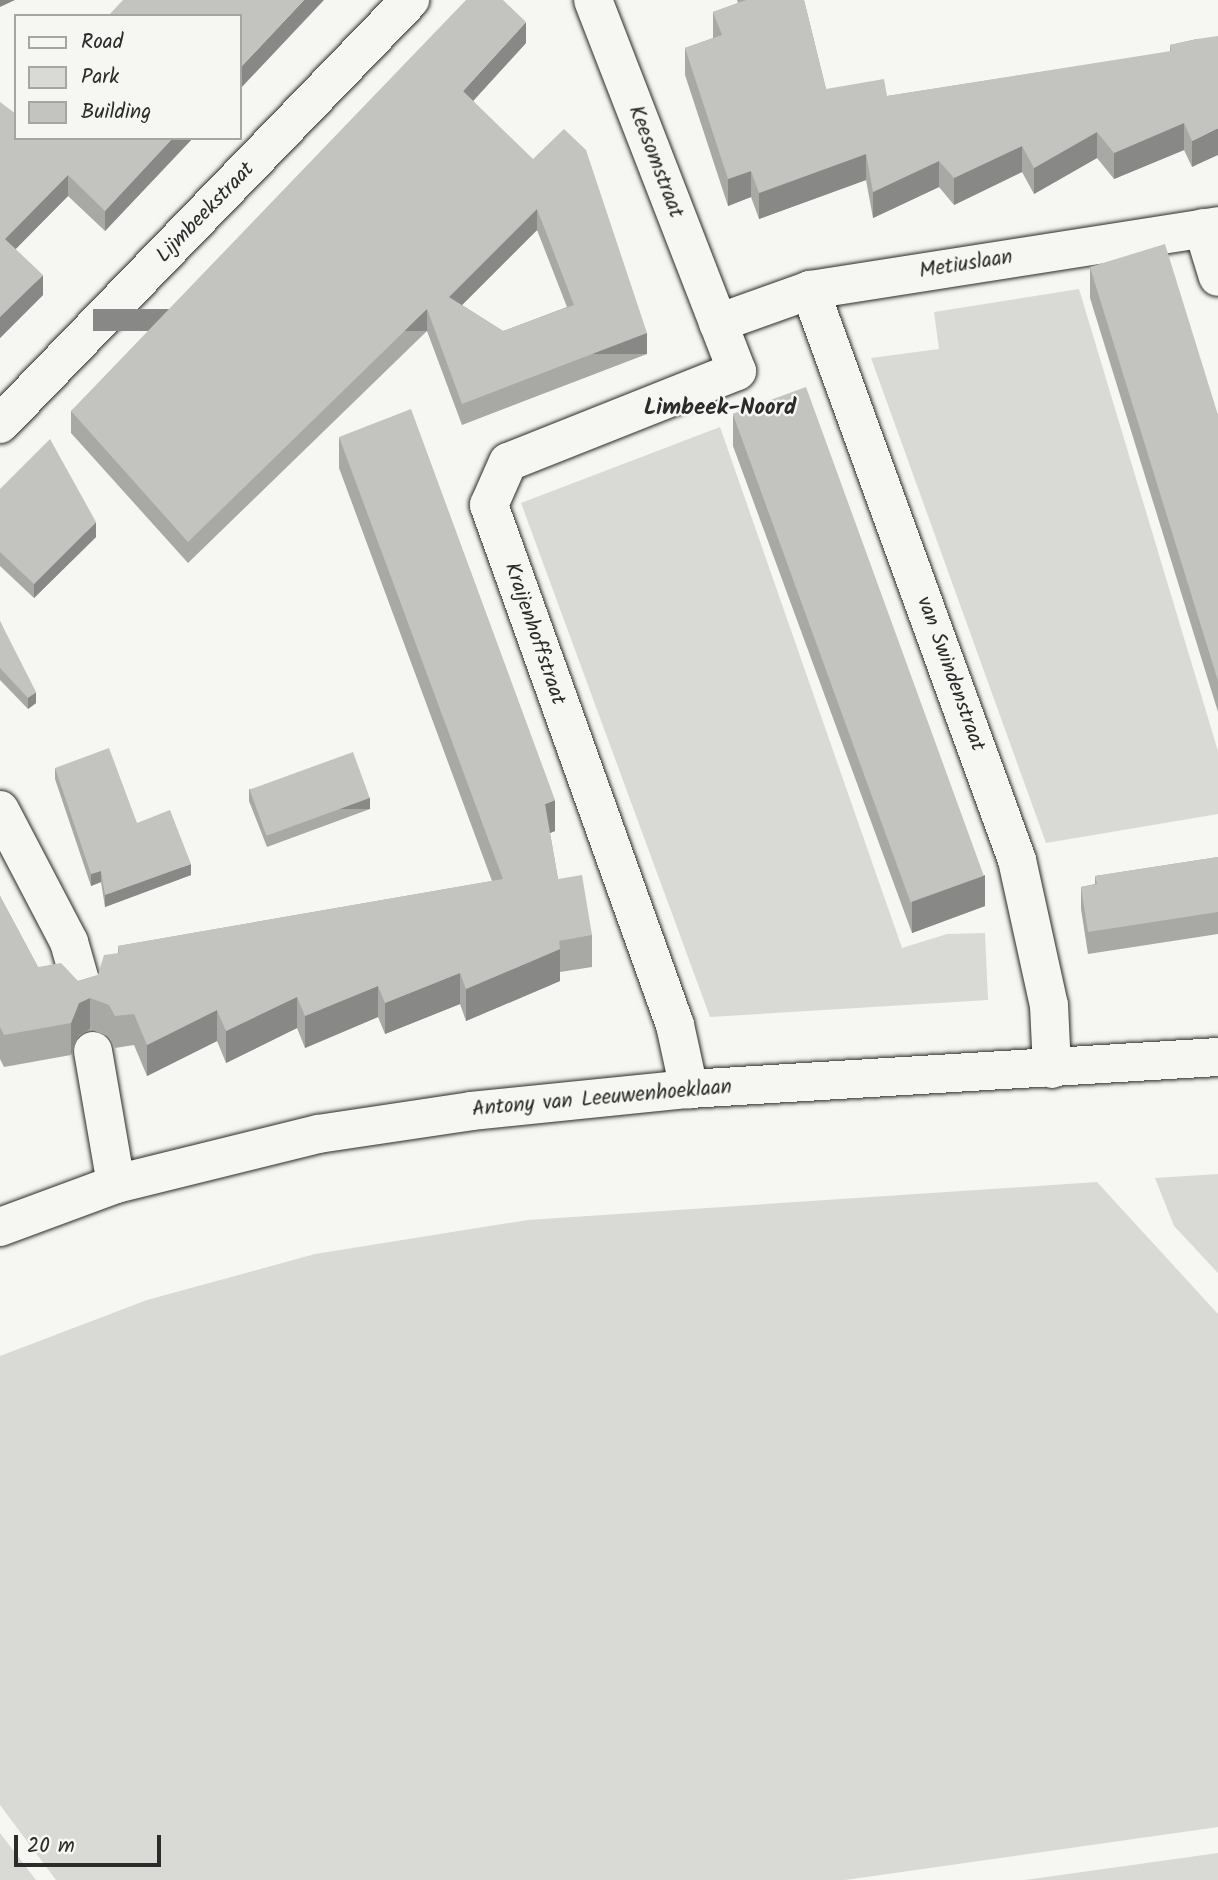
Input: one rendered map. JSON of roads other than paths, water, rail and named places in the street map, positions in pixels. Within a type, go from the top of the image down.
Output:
[{"type":"street","name":"Lijmbeekstraat","points":[[0,424],[410,0]]},
{"type":"street","name":"Keesomstraat","points":[[593,0],[718,323]]},
{"type":"street","name":"Metiuslaan","points":[[718,323],[810,290],[1211,227]]},
{"type":"street","points":[[1211,227],[1218,276]]},
{"type":"street","name":"van Swindenstraat","points":[[810,290],[1017,860],[1049,1005],[1052,1069]]},
{"type":"street","name":"Kraijenhoffstraat","points":[[688,1089],[675,1025],[489,505],[508,462],[737,371],[718,323]]},
{"type":"street","points":[[0,810],[69,942],[83,991]]},
{"type":"street","points":[[93,1051],[116,1184]]},
{"type":"street","name":"Antony van Leeuwenhoeklaan","points":[[0,1227],[116,1184],[318,1134],[688,1089],[1218,1057]]},
{"type":"district","name":"Limbeek-Noord","points":[[720,408]]}]
